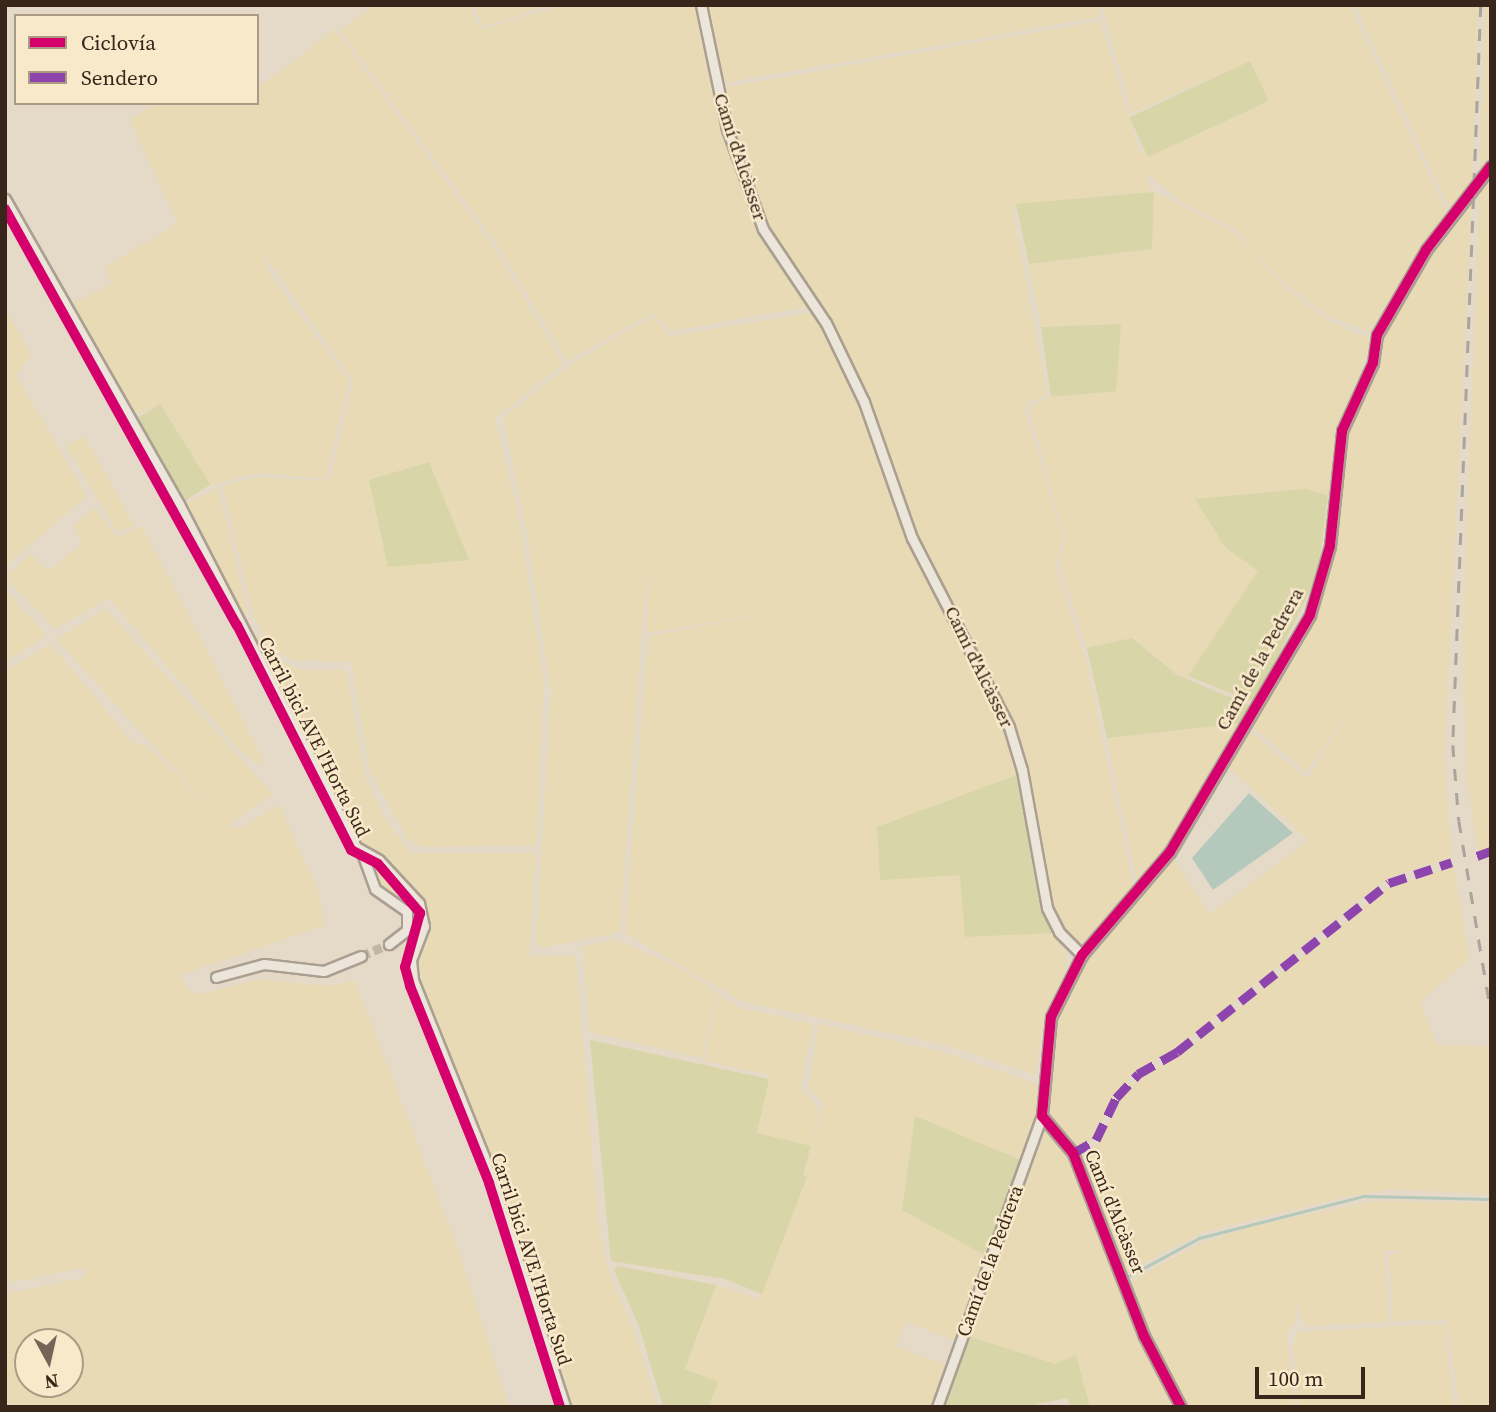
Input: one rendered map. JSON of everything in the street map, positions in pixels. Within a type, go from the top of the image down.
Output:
[{"type":"street","name":"Camí d'Alcàsser","points":[[701,5],[727,129],[763,229],[826,323],[864,402],[912,538],[1009,727],[1022,770],[1047,908],[1059,932],[1082,955]]},
{"type":"street","name":"Camí de la Pedrera","points":[[1082,955],[1170,852],[1310,615],[1330,547],[1342,431],[1373,363],[1377,335],[1426,250],[1491,166]]},
{"type":"street","points":[[5,199],[178,503],[362,853],[375,889],[407,911],[407,930],[390,944]]},
{"type":"street","points":[[362,853],[380,860],[423,912],[422,934],[411,960],[413,980],[484,1157],[565,1407]]},
{"type":"street","points":[[1042,1116],[1051,1017],[1082,955]]},
{"type":"street","points":[[215,977],[264,964],[324,971],[361,957]]},
{"type":"street","name":"Camí d'Alcàsser","points":[[1042,1116],[1073,1153],[1144,1336],[1181,1407]]},
{"type":"street","name":"Camí de la Pedrera","points":[[936,1407],[1042,1116]]},
{"type":"shaded area","points":[[376,5],[470,5],[474,22],[483,30],[562,5],[696,5],[725,139],[750,212],[761,239],[809,306],[671,331],[652,313],[567,361],[501,250],[340,30]]},
{"type":"shaded area","points":[[474,5],[550,5],[484,27]]},
{"type":"shaded area","points":[[704,5],[1097,5],[1099,17],[723,83]]},
{"type":"shaded area","points":[[1102,5],[1349,5],[1447,214],[1370,332],[1327,315],[1286,284],[1233,227],[1180,201],[1146,172],[1151,192],[1012,205],[1046,390],[1045,397],[1028,401],[1025,410],[1062,536],[1056,566],[1087,665],[1133,887],[1085,946],[1064,933],[1056,918],[1013,726],[913,530],[872,409],[839,339],[769,234],[722,88],[1100,21],[1140,153],[1250,61],[1132,113]]},
{"type":"shaded area","points":[[1355,5],[1479,5],[1472,184],[1450,210]]},
{"type":"shaded area","points":[[1485,5],[1491,5],[1491,160],[1480,173]]},
{"type":"shaded area","points":[[335,29],[497,252],[563,364],[495,419],[518,514],[544,682],[536,845],[423,847],[409,841],[370,772],[351,662],[293,660],[270,645],[255,619],[222,486],[258,477],[329,481],[353,381],[260,249],[271,276],[349,381],[325,479],[258,473],[210,485],[161,404],[137,414],[132,409],[73,304],[112,283],[104,268],[178,223],[129,119],[155,105],[259,105],[259,87]],"holes":[[[429,462],[389,567],[369,481]]]},
{"type":"shaded area","points":[[1250,61],[1269,101],[1148,157],[1129,117]]},
{"type":"shaded area","points":[[1491,173],[1491,848],[1478,852],[1467,781],[1463,631],[1480,186]]},
{"type":"shaded area","points":[[1154,192],[1226,227],[1252,248],[1283,286],[1331,322],[1372,340],[1338,434],[1328,495],[1304,489],[1196,499],[1225,547],[1258,571],[1186,680],[1132,638],[1087,648],[1060,566],[1065,537],[1030,411],[1031,405],[1051,397],[1116,391],[1120,324],[1041,327],[1029,264],[1152,249]]},
{"type":"shaded area","points":[[1154,192],[1152,249],[1029,264],[1016,204]]},
{"type":"shaded area","points":[[1472,194],[1444,758],[1452,857],[1393,876],[1367,894],[1181,1045],[1134,1073],[1111,1101],[1092,1140],[1076,1146],[1051,1115],[1049,1078],[1061,1004],[1089,957],[1172,856],[1210,914],[1309,840],[1225,764],[1247,729],[1308,779],[1355,699],[1307,772],[1249,724],[1321,587],[1343,443],[1384,325]]},
{"type":"shaded area","points":[[5,309],[31,354],[16,375],[84,492],[84,499],[5,566]]},
{"type":"shaded area","points":[[813,312],[864,413],[904,534],[1004,729],[1017,775],[877,827],[880,879],[960,875],[965,937],[1053,933],[1065,952],[1067,967],[1045,1015],[1035,1075],[945,1045],[741,1001],[625,933],[648,636],[796,609],[647,633],[647,560],[620,932],[541,948],[536,944],[551,693],[527,533],[503,418],[568,366],[652,317],[670,336]]},
{"type":"shaded area","points":[[1121,324],[1116,391],[1051,397],[1041,327]]},
{"type":"shaded area","points":[[160,404],[210,485],[186,500],[135,419]]},
{"type":"shaded area","points":[[85,437],[134,525],[118,533],[66,445]]},
{"type":"shaded area","points":[[429,462],[469,560],[388,567],[369,480]]},
{"type":"shaded area","points":[[218,488],[248,612],[239,617],[183,504]]},
{"type":"shaded area","points":[[1304,489],[1328,495],[1318,574],[1255,703],[1188,676],[1258,571],[1225,547],[1195,499]]},
{"type":"shaded area","points":[[95,508],[117,538],[142,526],[264,761],[259,765],[240,751],[109,598],[55,629],[5,578],[30,554],[49,571],[82,544],[74,525]]},
{"type":"shaded area","points":[[5,589],[46,635],[5,663]]},
{"type":"shaded area","points":[[106,609],[273,795],[227,825],[239,829],[279,805],[320,895],[324,926],[180,975],[189,990],[202,994],[259,979],[326,986],[355,981],[455,1241],[509,1407],[5,1407],[5,1294],[86,1277],[82,1268],[5,1284],[5,671],[51,644],[130,740],[149,747],[211,808],[56,639]]},
{"type":"shaded area","points":[[243,620],[280,661],[303,670],[346,670],[365,776],[383,815],[411,853],[536,853],[529,957],[576,955],[598,1222],[608,1272],[633,1329],[658,1407],[569,1407],[484,1146],[401,948],[413,936],[416,916],[404,898],[378,883]]},
{"type":"shaded area","points":[[1132,638],[1177,675],[1253,707],[1243,723],[1107,738],[1087,648]]},
{"type":"shaded area","points":[[1243,723],[1168,848],[1137,882],[1107,738]]},
{"type":"shaded area","points":[[1017,775],[1039,890],[1053,933],[965,937],[960,875],[880,880],[877,827]]},
{"type":"shaded area","points":[[1249,793],[1293,833],[1213,890],[1192,858]]},
{"type":"shaded area","points":[[1454,866],[1469,959],[1420,1002],[1437,1045],[1490,1046],[1491,1195],[1393,1189],[1355,1195],[1205,1231],[1125,1273],[1082,1156],[1098,1144],[1129,1085],[1182,1053],[1386,889]]},
{"type":"shaded area","points":[[615,939],[686,971],[716,992],[702,1058],[590,1032],[582,947]]},
{"type":"shaded area","points":[[718,995],[740,1008],[813,1024],[801,1088],[819,1108],[812,1141],[824,1104],[808,1088],[819,1024],[942,1052],[1037,1084],[1039,1116],[1023,1161],[915,1116],[902,1210],[988,1257],[956,1341],[906,1322],[896,1346],[947,1366],[930,1407],[709,1407],[718,1382],[685,1370],[716,1285],[759,1299],[807,1177],[803,1175],[811,1147],[757,1133],[769,1075],[705,1061]]},
{"type":"shaded area","points":[[590,1040],[769,1079],[757,1133],[811,1146],[803,1175],[807,1177],[762,1294],[725,1279],[611,1261]]},
{"type":"shaded area","points":[[915,1116],[1023,1161],[988,1257],[902,1210]]},
{"type":"shaded area","points":[[1046,1131],[1071,1163],[1135,1328],[1175,1407],[1090,1407],[1076,1356],[1055,1364],[969,1336]]},
{"type":"shaded area","points":[[1373,1201],[1491,1203],[1491,1407],[1459,1407],[1447,1320],[1393,1321],[1389,1255],[1409,1250],[1384,1251],[1389,1322],[1305,1326],[1295,1298],[1297,1320],[1287,1334],[1295,1407],[1185,1407],[1128,1283],[1192,1247],[1249,1227]]},
{"type":"shaded area","points":[[618,1266],[716,1285],[685,1369],[718,1382],[709,1407],[663,1407],[639,1326],[614,1270]]},
{"type":"shaded area","points":[[1444,1324],[1454,1407],[1299,1407],[1293,1347],[1297,1332]]},
{"type":"shaded area","points":[[969,1336],[1055,1364],[1076,1355],[1090,1407],[1070,1407],[1068,1398],[1022,1407],[941,1407]]},
{"type":"waterway","points":[[1127,1277],[1199,1238],[1364,1196],[1491,1199]]},
{"type":"tunnel","points":[[361,956],[389,944]]},
{"type":"railway","points":[[1481,5],[1453,745],[1459,821],[1491,1013]]},
{"type":"marked path","points":[[1477,856],[1491,851]]},
{"type":"marked path","points":[[1073,1153],[1096,1140],[1116,1098],[1138,1074],[1177,1052],[1389,883],[1452,862]]},
{"type":"cycle path","points":[[1181,1407],[1144,1336],[1073,1153],[1042,1116],[1051,1017],[1082,955],[1170,852],[1310,615],[1330,546],[1342,431],[1373,363],[1377,335],[1426,250],[1491,166]]},
{"type":"cycle path","name":"Carril bici AVE l'Horta Sud","points":[[5,209],[237,625],[351,850],[378,864],[420,913],[405,967],[410,986],[489,1183],[560,1407]]}]
